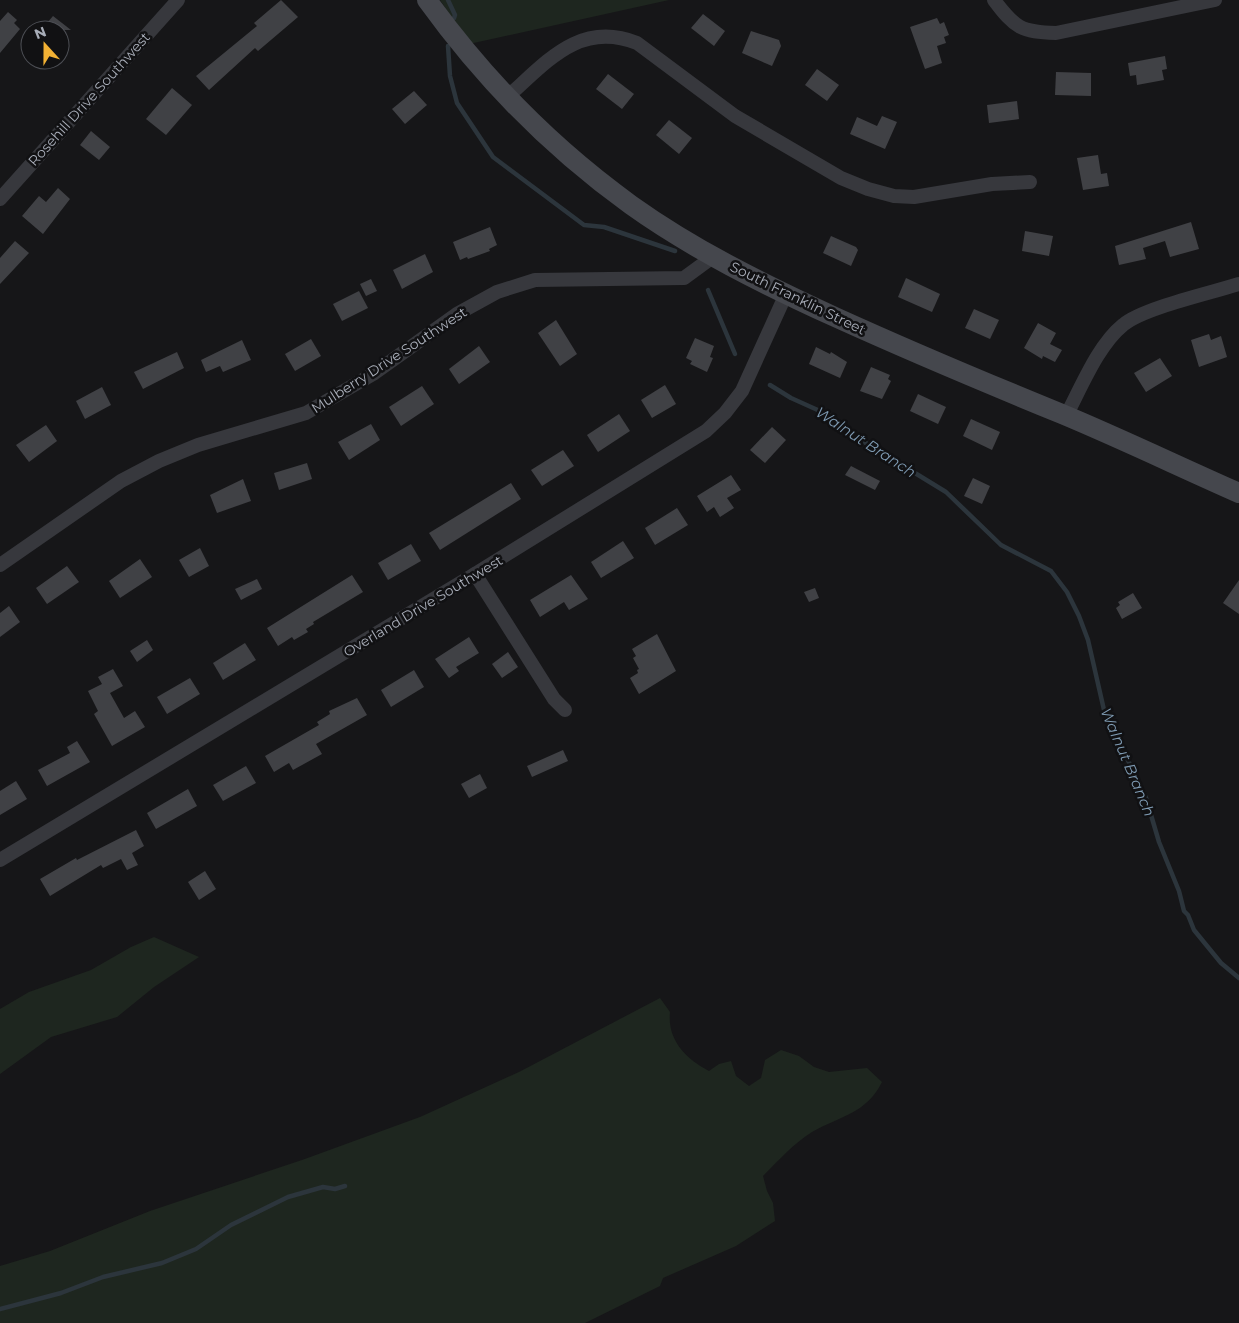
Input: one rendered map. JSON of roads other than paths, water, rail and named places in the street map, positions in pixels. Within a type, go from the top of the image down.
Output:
[{"type":"main road","name":"South Franklin Street","points":[[427,0],[455,40],[506,98],[558,146],[632,205],[714,256],[786,294],[923,357],[1066,416],[1239,493]]},
{"type":"street","name":"Rosehill Drive Southwest","points":[[0,199],[178,0]]},
{"type":"street","points":[[994,0],[1008,18],[1029,33],[1056,33],[1214,0]]},
{"type":"street","points":[[506,98],[560,49],[589,37],[620,36],[637,43],[735,116],[841,178],[868,189],[894,196],[914,197],[992,184],[1030,182]]},
{"type":"street","name":"Mulberry Drive Southwest","points":[[0,565],[121,481],[159,461],[198,445],[306,413],[373,374],[457,314],[497,292],[535,280],[684,278],[714,256]]},
{"type":"street","points":[[1066,416],[1107,341],[1124,324],[1142,314],[1239,284]]},
{"type":"street","name":"Overland Drive Southwest","points":[[0,860],[475,574],[706,431],[725,413],[742,391],[786,294]]},
{"type":"street","points":[[475,574],[554,699],[565,710]]},
{"type":"waterway","name":"Walnut Branch","points":[[448,0],[455,15],[454,18]]},
{"type":"waterway","name":"Walnut Branch","points":[[448,46],[450,76],[457,103],[493,157],[584,225],[604,227],[675,251]]},
{"type":"waterway","name":"Walnut Branch","points":[[708,290],[735,354]]},
{"type":"waterway","name":"Walnut Branch","points":[[770,385],[791,398],[831,416],[861,440],[946,492],[1001,545],[1051,571],[1067,592],[1079,616],[1088,640],[1104,710],[1146,798],[1159,842],[1179,891],[1184,911],[1188,915],[1194,930],[1221,963],[1239,978]]},
{"type":"waterway","points":[[0,1309],[61,1293],[103,1277],[162,1263],[196,1249],[231,1225],[288,1197],[323,1187],[335,1189],[345,1186]]}]
